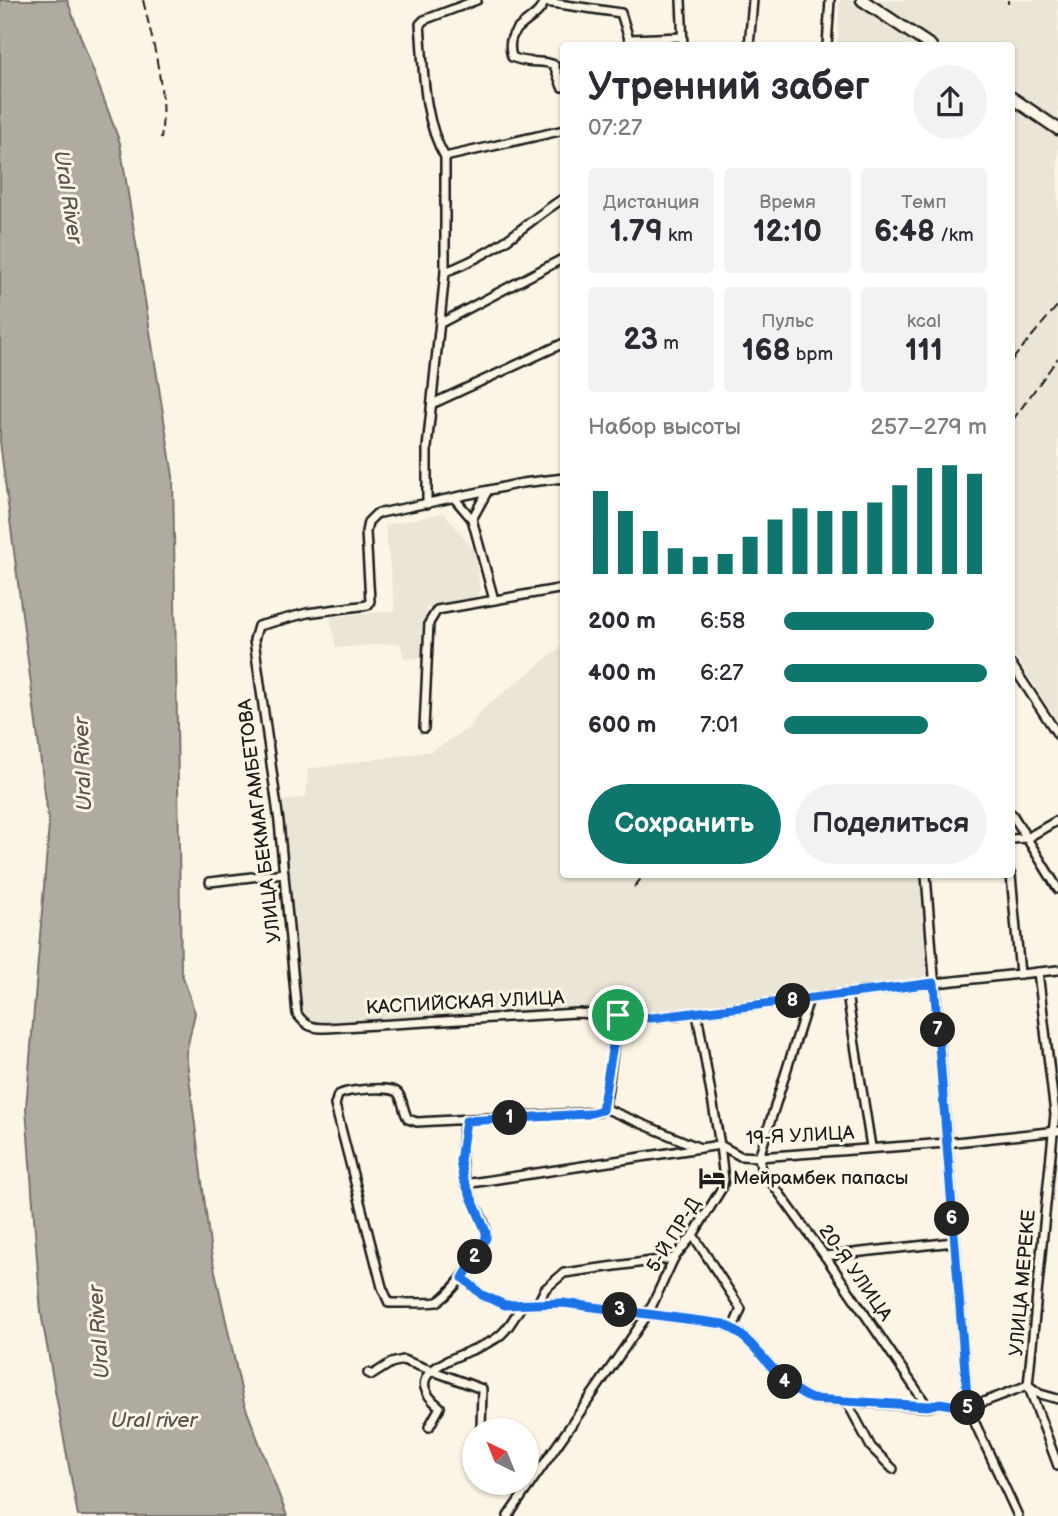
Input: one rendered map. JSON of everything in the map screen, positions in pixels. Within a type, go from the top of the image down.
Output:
[{"type":"main road","points":[[862,0],[925,42]]},
{"type":"main road","points":[[1015,100],[1058,129]]},
{"type":"street","points":[[477,0],[424,20],[420,24],[426,99],[436,141],[445,157],[445,272],[427,448],[427,504],[522,483],[560,478]]},
{"type":"street","points":[[560,81],[554,65],[548,62],[521,61],[512,57],[509,48],[509,40],[517,29],[540,10],[545,1],[621,13],[628,38],[683,41],[681,0]]},
{"type":"street","points":[[749,42],[753,0]]},
{"type":"street","points":[[827,42],[830,0]]},
{"type":"street","points":[[445,157],[560,131]]},
{"type":"street","points":[[445,272],[471,261],[505,241],[539,213],[560,200]]},
{"type":"street","points":[[441,323],[560,260]]},
{"type":"street","points":[[432,404],[560,345]]},
{"type":"street","points":[[472,519],[487,492]]},
{"type":"street","points":[[455,499],[472,519],[494,600]]},
{"type":"street","name":"УЛИЦА БЕКМАГАМБЕТОВА","points":[[297,1014],[284,873],[254,640],[258,626],[307,613],[368,605],[368,522],[376,514],[427,504]]},
{"type":"street","points":[[425,728],[429,623],[437,610],[560,589]]},
{"type":"street","points":[[1015,670],[1058,735]]},
{"type":"street","points":[[1015,819],[1058,889]]},
{"type":"street","points":[[1015,838],[1027,838],[1058,820]]},
{"type":"street","points":[[209,882],[284,873]]},
{"type":"street","points":[[926,878],[968,1408],[1018,1516]]},
{"type":"street","points":[[1011,878],[1020,974]]},
{"type":"street","name":"КАСПИЙСКАЯ УЛИЦА","points":[[297,1014],[304,1024],[311,1028],[577,1013],[652,1018],[1058,970]]},
{"type":"street","name":"УЛИЦА МЕРЕКЕ","points":[[1038,972],[1055,1131],[1028,1385],[1058,1466]]},
{"type":"street","points":[[847,994],[871,1147]]},
{"type":"street","points":[[760,1157],[809,999]]},
{"type":"street","name":"5-Й ПР-Д","points":[[539,1467],[648,1314],[674,1258],[693,1235],[722,1188],[724,1180],[720,1145],[697,1013]]},
{"type":"street","points":[[466,1121],[460,1161],[465,1184],[486,1232],[486,1238],[463,1278],[441,1300],[433,1303],[394,1303],[386,1299],[335,1099],[341,1093],[389,1088],[399,1095],[408,1118],[417,1122],[599,1112],[604,1108],[618,1015]]},
{"type":"street","points":[[604,1108],[703,1149]]},
{"type":"street","name":"19-Я УЛИЦА","points":[[465,1184],[720,1145],[740,1156],[760,1157],[946,1143],[1055,1131]]},
{"type":"street","name":"20-Я УЛИЦА","points":[[760,1157],[761,1168],[928,1406]]},
{"type":"street","points":[[693,1235],[741,1309],[733,1328]]},
{"type":"street","points":[[825,1256],[954,1242]]},
{"type":"street","points":[[538,1303],[545,1289],[564,1273],[674,1258]]},
{"type":"street","points":[[463,1278],[482,1295],[505,1305],[563,1303],[708,1321],[733,1328],[796,1392],[812,1399],[928,1406],[940,1403],[968,1408],[1028,1385],[1040,1394],[1058,1399]]},
{"type":"street","points":[[429,1427],[440,1407],[428,1398],[424,1389],[425,1382],[444,1361],[497,1339],[522,1305]]},
{"type":"street","points":[[368,1373],[372,1375],[391,1363],[403,1360],[482,1389],[481,1418]]},
{"type":"street","points":[[847,1402],[871,1447],[893,1469]]},
{"type":"street","name":"5-Й ПР-Д","points":[[508,1516],[520,1495]]},
{"type":"shaded area","points":[[840,0],[1058,0],[1058,722],[1015,656],[1015,42],[837,42]]},
{"type":"shaded area","points":[[444,513],[474,550],[480,589],[477,597],[426,608],[423,657],[404,659],[400,643],[336,648],[330,617],[395,611],[385,525]]},
{"type":"shaded area","points":[[560,647],[560,878],[923,878],[931,980],[636,1013],[578,1010],[309,1024],[302,1017],[283,801],[306,797],[308,769],[432,751],[469,728],[483,709]]},
{"type":"water","name":"Ural river","points":[[0,0],[67,0],[120,143],[173,476],[181,971],[195,1013],[186,1053],[211,1253],[244,1403],[287,1516],[78,1516],[41,1313],[26,1108],[49,825],[0,442]]},
{"type":"railway","points":[[143,0],[161,86],[161,139]]},
{"type":"railway","points":[[1015,356],[1058,305]]},
{"type":"railway","points":[[1015,417],[1058,358]]},
{"type":"railway","points":[[634,887],[642,878]]},
{"type":"place","name":"Мейрамбек папасы","points":[[712,1178]]},
{"type":"route","points":[[934,983],[968,1408],[940,1403],[928,1406],[812,1399],[796,1392],[741,1334],[724,1324],[563,1303],[505,1305],[482,1295],[463,1278],[486,1238],[484,1223],[463,1178],[460,1161],[466,1121],[588,1114],[602,1110],[607,1094],[618,1015],[652,1018],[934,983]]},
{"type":"water label","name":"Ural River","points":[[68,197]]},
{"type":"water label","name":"Ural River","points":[[83,764]]},
{"type":"water label","name":"Ural River","points":[[99,1332]]}]
